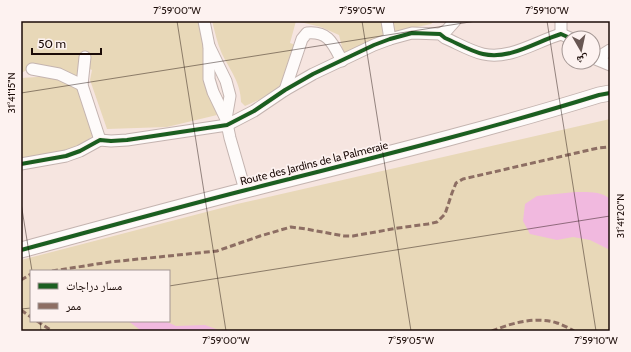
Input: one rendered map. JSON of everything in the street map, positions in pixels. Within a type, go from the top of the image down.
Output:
[{"type":"street","points":[[204,21],[209,46],[209,79],[213,92],[227,122],[245,190]]},
{"type":"street","points":[[387,21],[390,39]]},
{"type":"street","points":[[21,164],[66,156],[80,151],[100,140],[126,140],[227,122],[254,111],[285,90],[313,74],[374,45],[412,33],[440,34],[447,30],[455,21]]},
{"type":"street","points":[[285,90],[302,39],[306,33],[322,34],[328,37],[333,43],[342,61]]},
{"type":"street","points":[[440,34],[445,38],[483,54],[514,52],[561,38]]},
{"type":"street","points":[[209,46],[226,81],[230,96],[227,122]]},
{"type":"street","points":[[601,55],[610,50]]},
{"type":"street","points":[[85,57],[82,84],[100,140]]},
{"type":"street","points":[[32,69],[59,74],[82,84]]},
{"type":"street","name":"Route des Jardins de la Palmeraie","points":[[21,250],[535,115],[606,91]]},
{"type":"shaded area","points":[[21,21],[200,21],[206,51],[203,67],[204,82],[217,115],[167,127],[107,129],[90,80],[92,70],[79,64],[77,79],[37,65],[21,73]]},
{"type":"shaded area","points":[[212,21],[296,21],[290,43],[296,45],[283,83],[265,97],[245,106],[241,102],[241,95],[237,83],[220,50]]},
{"type":"shaded area","points":[[296,21],[434,21],[431,24],[389,33],[344,55],[339,35],[321,27]]},
{"type":"shaded area","points":[[53,76],[80,85],[95,134],[72,152],[21,161],[21,78]]},
{"type":"shaded area","points":[[610,119],[610,331],[21,331],[21,260],[237,204]]},
{"type":"shaded area","points":[[575,192],[598,193],[607,196],[610,199],[610,250],[590,240],[573,237],[557,240],[530,234],[523,221],[525,204],[537,196]]},
{"type":"shaded area","points":[[129,322],[167,322],[176,326],[205,325],[219,331],[139,331],[139,329]]},
{"type":"marked path","points":[[58,270],[110,262],[217,251],[291,227],[344,236],[353,236],[437,222],[445,214],[456,183],[463,179],[598,148],[610,147]]},
{"type":"marked path","points":[[21,280],[30,275]]},
{"type":"marked path","points":[[21,310],[30,316]]},
{"type":"marked path","points":[[492,331],[507,325],[533,320],[557,323],[574,331]]},
{"type":"marked path","points":[[38,322],[52,331]]},
{"type":"cycle path","points":[[21,164],[66,156],[80,151],[100,140],[127,140],[227,125],[254,111],[285,90],[313,74],[374,45],[412,33],[440,34],[445,38],[473,51],[493,55],[503,55],[513,52],[561,34]]},
{"type":"cycle path","points":[[21,250],[218,197],[423,145],[610,93]]}]
